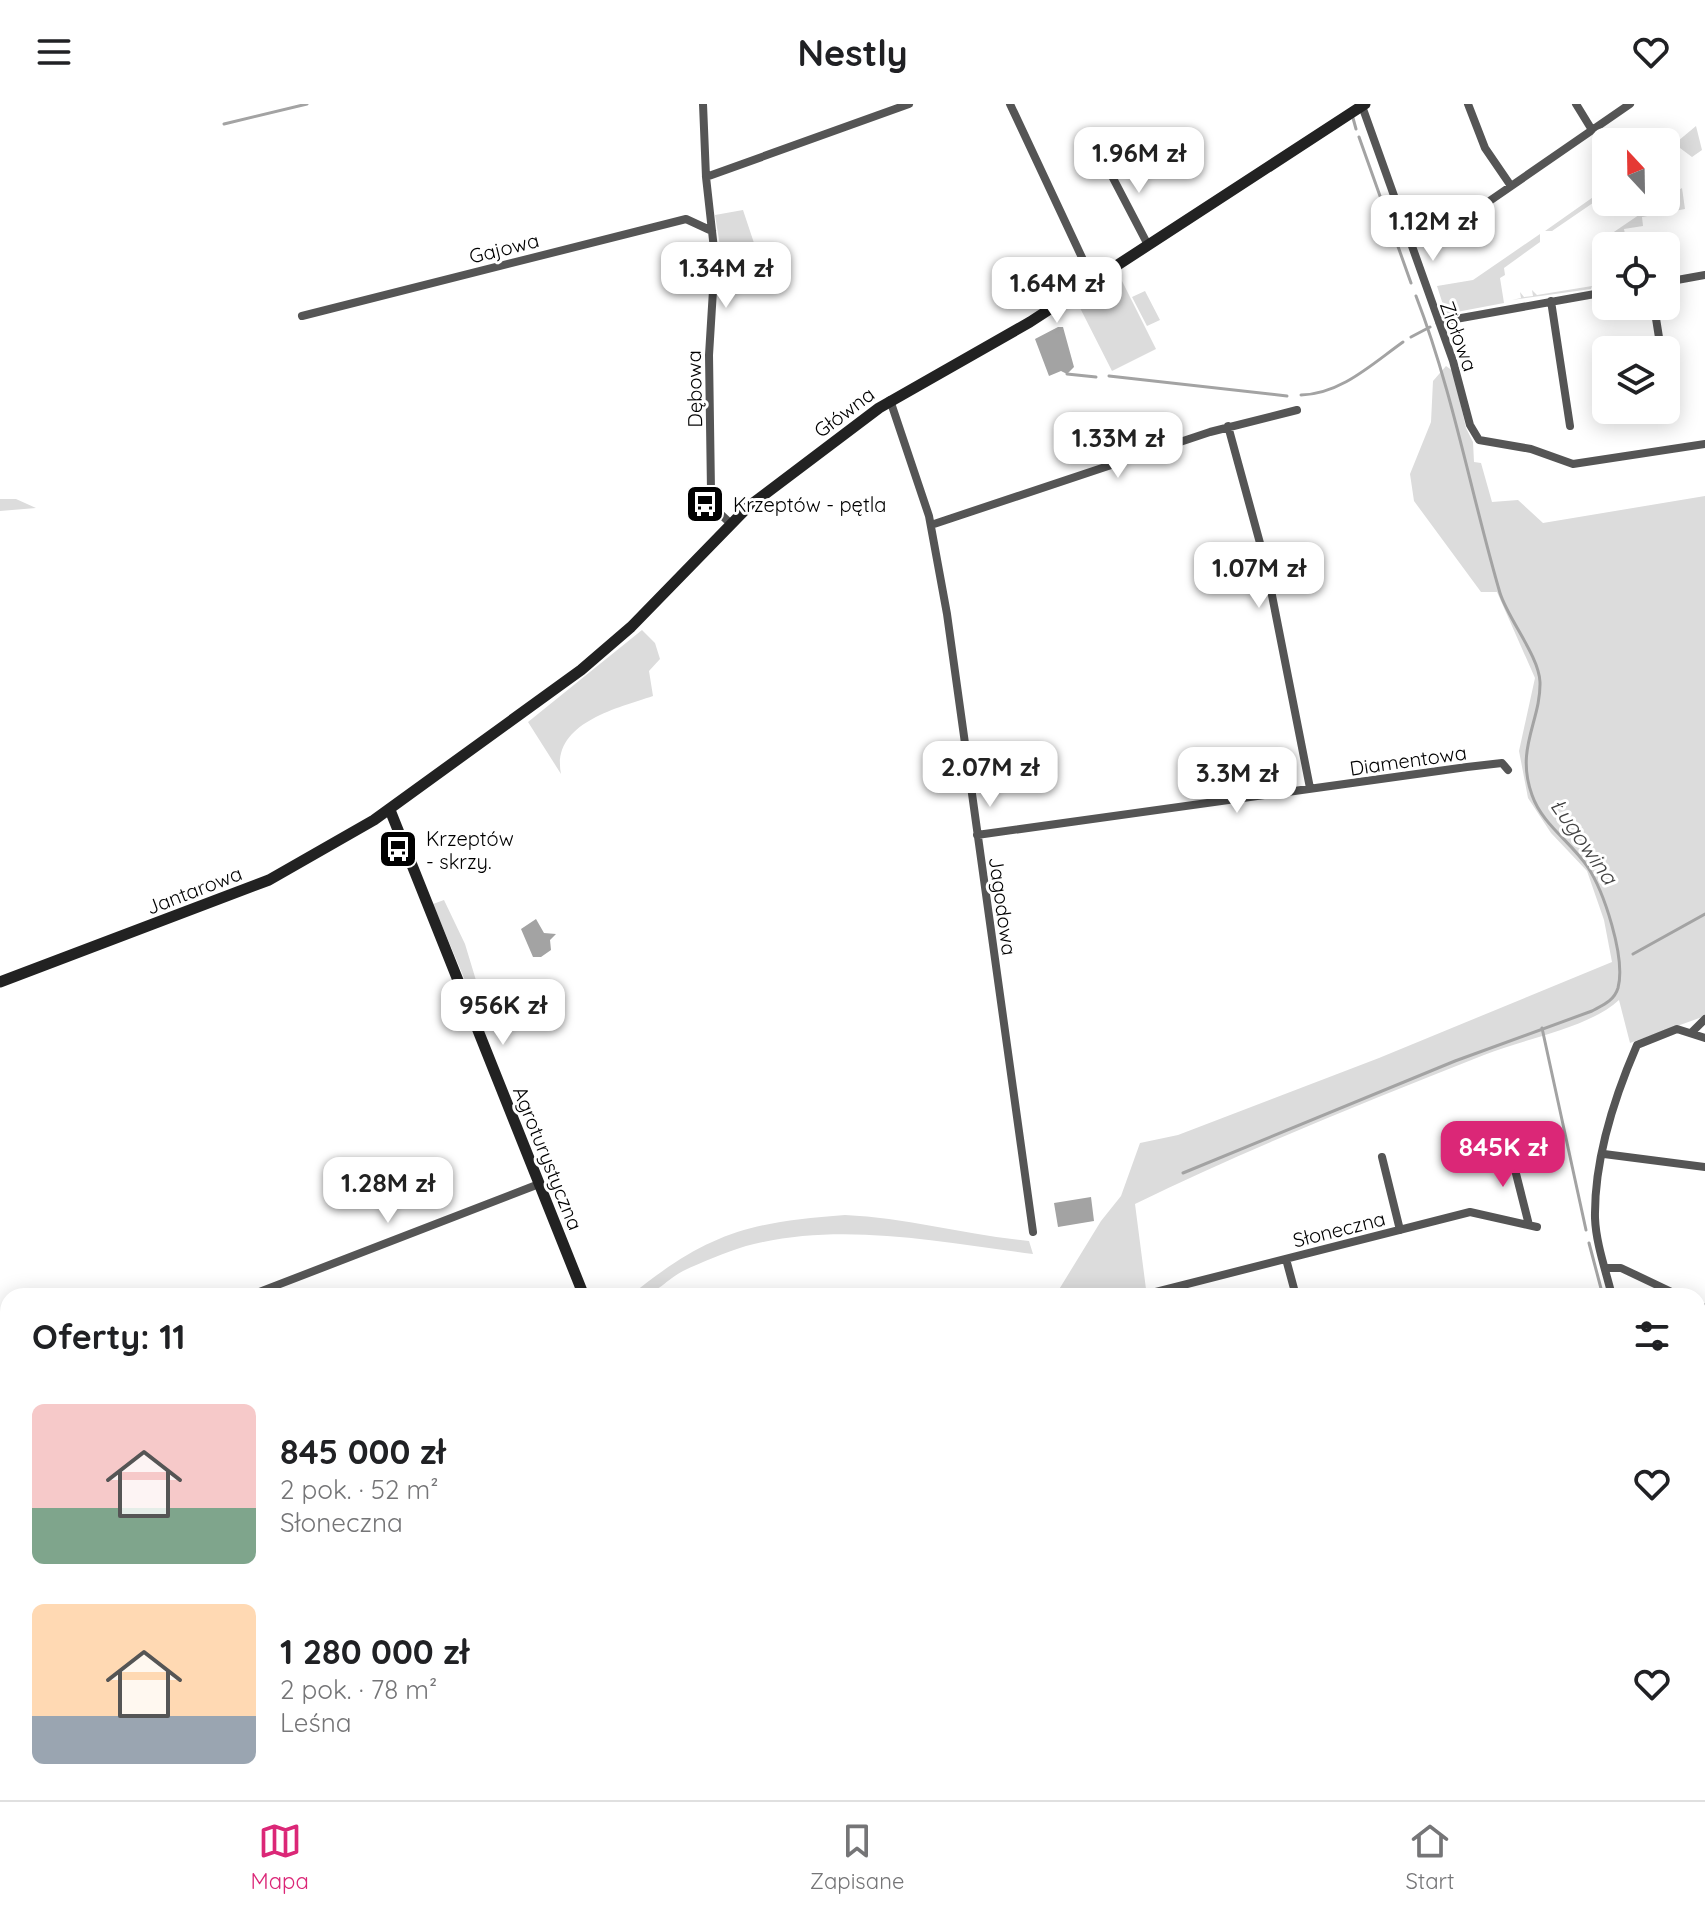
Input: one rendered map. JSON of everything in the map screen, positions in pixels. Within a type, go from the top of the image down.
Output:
[{"type":"street","name":"Dębowa","points":[[703,104],[712,231],[711,491],[715,509],[730,523]]},
{"type":"street","points":[[706,177],[909,104]]},
{"type":"street","points":[[1010,104],[1093,281]]},
{"type":"street","points":[[1468,104],[1485,148],[1511,186]]},
{"type":"street","points":[[1409,240],[1464,218],[1592,130],[1576,104]]},
{"type":"street","points":[[1595,128],[1630,104]]},
{"type":"street","name":"Główna","points":[[390,810],[611,646],[730,523],[890,400],[1004,338],[1363,105]]},
{"type":"street","name":"Ziołowa","points":[[1363,105],[1439,322],[1470,425],[1479,440],[1531,449],[1573,464],[1705,444]]},
{"type":"street","points":[[1124,141],[1106,150],[1103,159],[1148,245]]},
{"type":"street","name":"Gajowa","points":[[302,316],[686,219],[712,231]]},
{"type":"street","points":[[1680,279],[1705,275]]},
{"type":"street","points":[[1439,322],[1592,294]]},
{"type":"street","points":[[1551,301],[1570,426]]},
{"type":"street","name":"Jagodowa","points":[[890,400],[931,525],[947,614],[1033,1232]]},
{"type":"street","points":[[931,525],[1228,426],[1297,410]]},
{"type":"street","points":[[1228,426],[1266,565],[1310,788]]},
{"type":"street","name":"Diamentowa","points":[[977,835],[1502,763],[1508,770]]},
{"type":"street","name":"Jantarowa","points":[[0,982],[269,880],[321,853],[390,810]]},
{"type":"street","name":"Agroturystyczna","points":[[390,810],[581,1288]]},
{"type":"street","points":[[1692,1032],[1705,1019]]},
{"type":"street","points":[[1610,1288],[1595,1219],[1614,1104],[1637,1045],[1670,1030],[1692,1032],[1705,1038]]},
{"type":"street","name":"Słoneczna","points":[[1172,1288],[1470,1212],[1533,1226],[1509,1146]]},
{"type":"street","points":[[1604,1154],[1705,1167]]},
{"type":"street","name":"Słoneczna","points":[[1382,1157],[1400,1230]]},
{"type":"street","points":[[270,1288],[539,1184]]},
{"type":"street","name":"Słoneczna","points":[[1286,1259],[1294,1288]]},
{"type":"street","points":[[1605,1268],[1621,1268],[1663,1288]]},
{"type":"shaded area","points":[[1696,126],[1702,150],[1692,157],[1680,148],[1680,139]]},
{"type":"shaded area","points":[[1680,189],[1685,209],[1680,210]]},
{"type":"shaded area","points":[[1592,198],[1592,204],[1552,231],[1545,231]]},
{"type":"shaded area","points":[[743,210],[756,249],[723,265],[715,215]]},
{"type":"shaded area","points":[[1637,216],[1647,216],[1642,217],[1643,226],[1614,232]]},
{"type":"shaded area","points":[[1540,234],[1540,242],[1504,268],[1505,275],[1500,278],[1504,303],[1446,314],[1437,286],[1473,280]]},
{"type":"shaded area","points":[[1121,279],[1156,349],[1112,371],[1077,302]]},
{"type":"shaded area","points":[[1592,286],[1591,289],[1512,300],[1521,298],[1520,292],[1524,297],[1533,296],[1532,290],[1537,295]]},
{"type":"shaded area","points":[[1145,291],[1160,320],[1147,326],[1132,297]]},
{"type":"shaded area","points":[[1063,327],[1074,367],[1067,374],[1061,371],[1049,376],[1035,339]]},
{"type":"shaded area","points":[[1446,366],[1453,371],[1466,428],[1473,442],[1474,462],[1481,463],[1492,502],[1518,500],[1543,523],[1705,496],[1705,1016],[1630,1043],[1619,1000],[1591,1018],[1484,1055],[1264,1145],[1135,1204],[1146,1288],[1060,1288],[1101,1221],[1121,1196],[1140,1143],[1178,1135],[1379,1058],[1612,962],[1604,920],[1587,871],[1551,833],[1528,798],[1519,751],[1535,678],[1497,592],[1481,592],[1414,501],[1410,474],[1431,422],[1433,381]]},
{"type":"shaded area","points":[[0,499],[16,499],[36,508],[0,511]]},
{"type":"shaded area","points":[[642,630],[655,643],[660,659],[649,671],[653,696],[604,713],[575,731],[560,757],[561,774],[528,722]]},
{"type":"shaded area","points":[[444,900],[465,944],[485,1010],[480,1016],[433,904]]},
{"type":"shaded area","points":[[536,919],[544,933],[556,934],[550,940],[551,950],[541,957],[533,957],[521,929]]},
{"type":"shaded area","points":[[1091,1197],[1094,1221],[1058,1227],[1054,1203]]},
{"type":"shaded area","points":[[845,1215],[892,1219],[1029,1241],[1033,1254],[889,1236],[817,1235],[746,1246],[683,1271],[658,1288],[640,1288],[682,1258],[730,1235],[754,1227]]},
{"type":"waterway","points":[[224,124],[307,104]]},
{"type":"waterway","name":"Ługowina","points":[[1353,118],[1356,129]]},
{"type":"waterway","name":"Ługowina","points":[[1359,137],[1411,283]]},
{"type":"waterway","name":"Ługowina","points":[[1183,1173],[1455,1061],[1592,1011],[1611,999],[1618,988],[1620,975],[1616,943],[1594,877],[1542,815],[1532,795],[1526,763],[1539,696],[1538,672],[1500,593],[1451,406],[1416,296]]},
{"type":"waterway","points":[[1411,337],[1430,327]]},
{"type":"waterway","points":[[1301,395],[1343,384],[1403,342]]},
{"type":"waterway","points":[[1067,374],[1096,377]]},
{"type":"waterway","points":[[1109,376],[1287,396]]},
{"type":"waterway","points":[[1633,954],[1705,914]]},
{"type":"waterway","name":"Ługowina","points":[[1542,1028],[1586,1230]]},
{"type":"waterway","name":"Ługowina","points":[[1589,1243],[1601,1288]]},
{"type":"place","name":"Krzeptów - pętla","points":[[705,504]]},
{"type":"place","name":"Krzeptów - skrzy.","points":[[398,849]]}]
